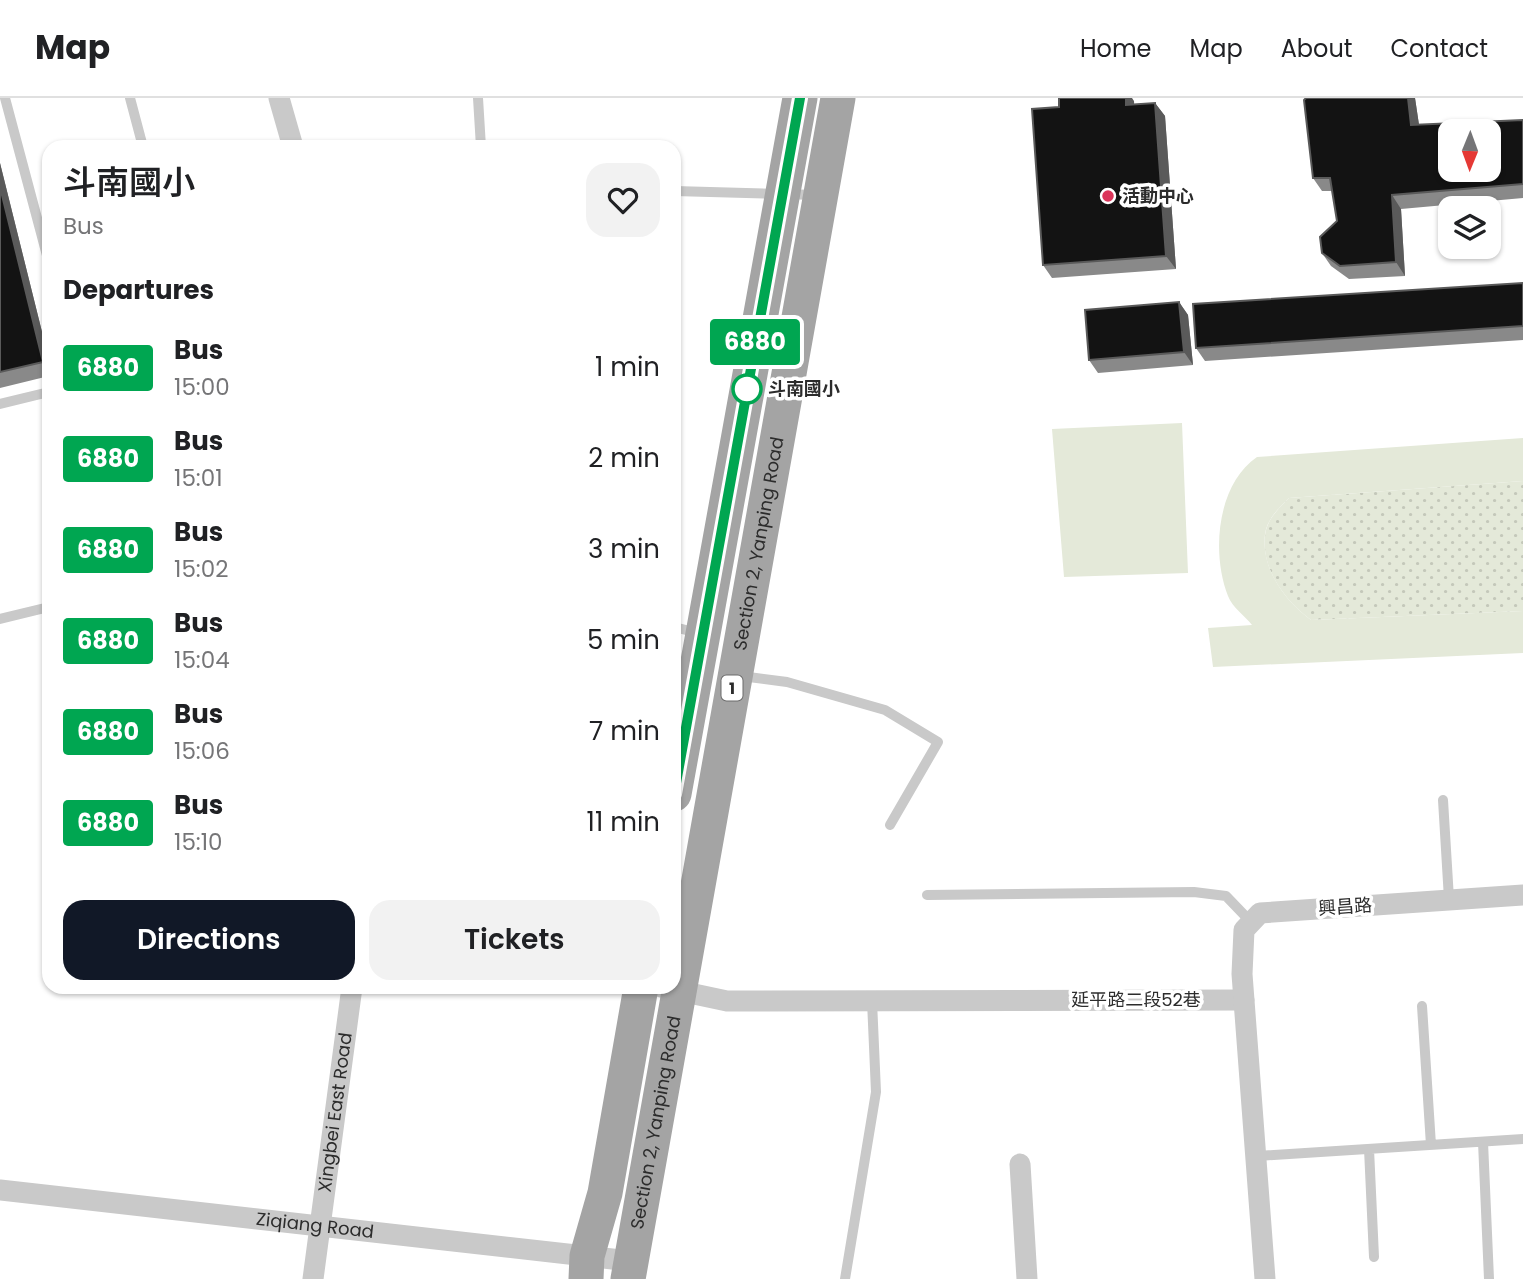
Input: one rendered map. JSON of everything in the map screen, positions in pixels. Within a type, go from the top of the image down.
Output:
[{"type":"main road","points":[[681,706],[687,630],[740,429],[800,98]]},
{"type":"main road","name":"Section 2, Yanping Road","points":[[681,935],[734,676],[818,195],[838,98]]},
{"type":"main road","points":[[740,429],[776,437]]},
{"type":"main road","points":[[587,1267],[605,1193],[640,994]]},
{"type":"main road","name":"Section 2, Yanping Road","points":[[629,1270],[669,994]]},
{"type":"street","points":[[279,98],[291,140]]},
{"type":"street","name":"興昌路","points":[[1250,921],[1260,913],[1523,895]]},
{"type":"street","points":[[1250,921],[1244,930],[1244,1000],[1258,1156],[1265,1279]]},
{"type":"street","name":"延平路二段52巷","points":[[681,991],[727,1001],[1244,1000]]},
{"type":"street","name":"Xingbei East Road","points":[[313,1279],[351,994]]},
{"type":"street","points":[[1020,1164],[1027,1279]]},
{"type":"street","name":"Ziqiang Road","points":[[0,1191],[320,1226],[587,1267],[629,1270]]},
{"type":"lane","points":[[5,98],[42,236]]},
{"type":"lane","points":[[130,98],[141,140]]},
{"type":"lane","points":[[478,98],[481,140]]},
{"type":"lane","points":[[681,191],[818,195]]},
{"type":"lane","points":[[0,404],[42,394]]},
{"type":"lane","points":[[0,618],[42,609]]},
{"type":"lane","points":[[734,676],[787,682],[886,710],[938,742],[890,825]]},
{"type":"lane","points":[[1443,800],[1450,900]]},
{"type":"lane","points":[[927,895],[1194,892],[1226,896],[1250,921]]},
{"type":"lane","points":[[845,1279],[876,1092],[872,1001]]},
{"type":"lane","points":[[1422,1006],[1431,1145]]},
{"type":"lane","points":[[1258,1156],[1523,1139]]},
{"type":"lane","points":[[1483,1142],[1489,1279]]},
{"type":"lane","points":[[1369,1149],[1374,1257]]},
{"type":"green space","points":[[1182,423],[1188,573],[1064,577],[1052,429]]},
{"type":"green space","points":[[1523,438],[1523,481],[1289,498],[1268,523],[1265,547],[1271,572],[1277,583],[1292,603],[1311,620],[1523,611],[1523,653],[1213,667],[1208,628],[1252,625],[1228,596],[1223,579],[1219,540],[1221,520],[1233,484],[1257,457]]},
{"type":"green space","points":[[1523,481],[1523,611],[1311,620],[1284,594],[1271,572],[1265,548],[1266,529],[1274,514],[1289,498]]},
{"type":"building","name":"活動中心","points":[[1059,98],[1126,98],[1126,105],[1155,103],[1166,256],[1043,265],[1032,109],[1059,107]]},
{"type":"building","points":[[1306,98],[1408,98],[1411,125],[1438,124],[1438,182],[1502,182],[1502,121],[1523,120],[1523,184],[1392,195],[1396,262],[1340,266],[1322,253],[1320,237],[1337,221],[1330,178],[1313,178],[1304,100]]},
{"type":"building","points":[[0,187],[42,362],[0,372]]},
{"type":"building","points":[[1523,283],[1523,326],[1196,348],[1193,304]]},
{"type":"building","points":[[1179,302],[1184,352],[1089,360],[1085,310]]},
{"type":"bus line","name":"6880","points":[[681,753],[800,98]]},
{"type":"place","name":"活動中心","points":[[1108,196]]},
{"type":"place","name":"斗南國小","points":[[747,389]]}]
